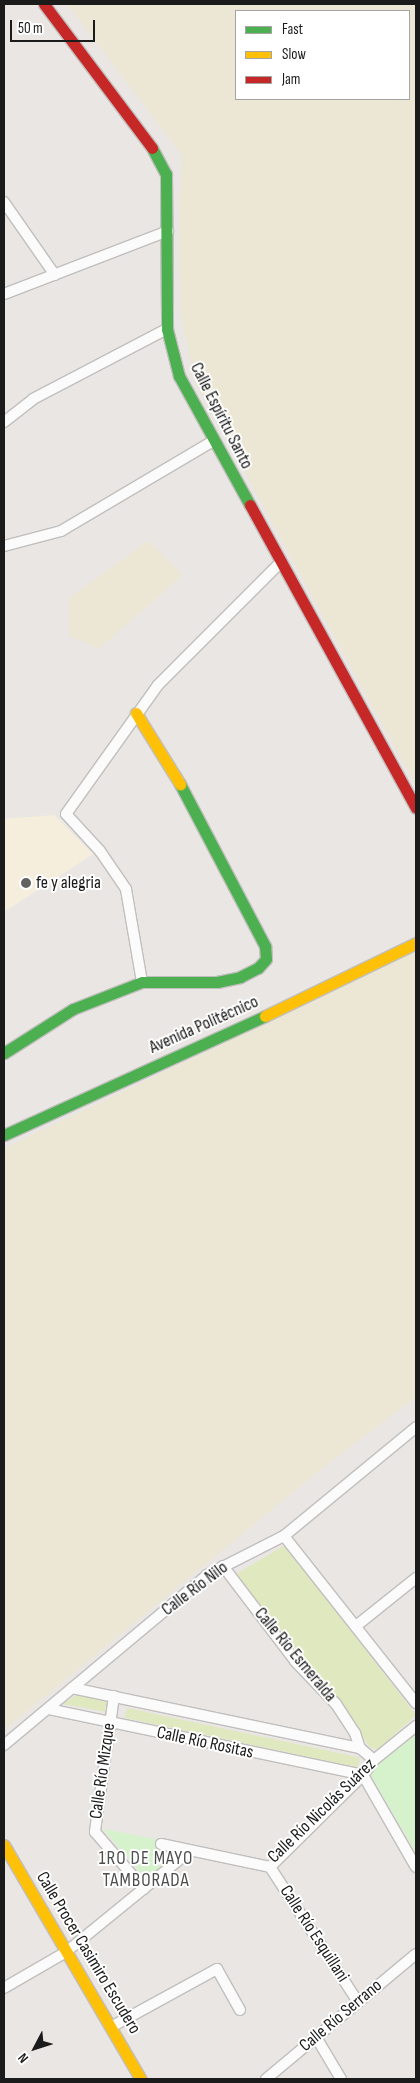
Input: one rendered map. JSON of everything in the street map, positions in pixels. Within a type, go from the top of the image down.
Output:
[{"type":"main road","name":"Calle Espíritu Santo","points":[[44,4],[160,158],[166,174],[168,231],[167,329],[179,376],[416,808]]},
{"type":"main road","points":[[4,1052],[73,1010],[142,982],[217,982],[240,977],[258,968],[266,959],[265,946],[183,789],[136,713]]},
{"type":"main road","name":"Avenida Politécnico","points":[[4,1135],[292,1004],[416,943]]},
{"type":"main road","name":"Calle Procer Casimiro Escudero","points":[[4,1845],[141,2079]]},
{"type":"street","points":[[4,202],[56,275]]},
{"type":"street","points":[[4,294],[168,231]]},
{"type":"street","points":[[4,422],[33,399],[167,329]]},
{"type":"street","points":[[4,546],[61,531],[214,441]]},
{"type":"street","points":[[142,982],[126,889],[100,851],[66,814],[136,713],[158,685],[280,563]]},
{"type":"street","name":"Calle Río Nilo","points":[[4,1745],[207,1575],[284,1536],[416,1427]]},
{"type":"street","points":[[284,1536],[416,1703]]},
{"type":"street","name":"Calle Río Esmeralda","points":[[223,1566],[295,1661],[336,1704],[355,1732],[360,1748]]},
{"type":"street","points":[[356,1626],[416,1578]]},
{"type":"street","name":"Calle Río Rositas","points":[[72,1688],[360,1748],[374,1760]]},
{"type":"street","name":"Calle Río Mizque","points":[[114,1696],[95,1832],[144,1889]]},
{"type":"street","name":"Calle Río Rositas","points":[[48,1709],[363,1776]]},
{"type":"street","name":"Calle Río Nicolás Suárez","points":[[161,1844],[270,1867],[363,1776],[374,1760],[416,1726]]},
{"type":"street","points":[[363,1776],[416,1867]]},
{"type":"street","points":[[4,1988],[66,1952],[190,1851]]},
{"type":"street","name":"Calle Río Esquillani","points":[[270,1867],[358,2002]]},
{"type":"street","name":"Calle Río Serrano","points":[[266,2079],[416,1954]]},
{"type":"street","points":[[112,2028],[217,1969],[240,2010]]},
{"type":"street","points":[[316,2037],[341,2079]]},
{"type":"shaded area","points":[[67,4],[416,4],[416,786],[195,382],[181,315],[179,215],[182,155]]},
{"type":"shaded area","points":[[148,541],[183,575],[99,649],[69,636],[69,598]]},
{"type":"shaded area","name":"fe y alegria","points":[[54,815],[93,854],[4,912],[4,819]]},
{"type":"shaded area","points":[[416,952],[416,1397],[320,1470],[4,1730],[4,1148]]},
{"type":"green space","points":[[285,1545],[416,1715],[378,1749],[369,1747],[344,1705],[300,1658],[236,1574]]},
{"type":"green space","points":[[78,1694],[109,1701],[107,1712],[63,1704]]},
{"type":"green space","points":[[127,1708],[360,1757],[358,1767],[125,1718]]},
{"type":"green space","points":[[416,1734],[416,1853],[371,1776],[376,1765]]},
{"type":"green space","points":[[103,1829],[155,1839],[157,1845],[181,1852],[146,1879]]},
{"type":"traffic: fast","points":[[152,148],[166,174],[167,329],[179,376],[250,505]]},
{"type":"traffic: fast","points":[[4,1053],[73,1009],[142,982],[217,982],[240,977],[258,968],[266,959],[265,946],[180,784]]},
{"type":"traffic: fast","points":[[4,1135],[265,1016]]},
{"type":"traffic: slow","points":[[136,713],[180,784]]},
{"type":"traffic: slow","points":[[265,1016],[416,943]]},
{"type":"traffic: slow","points":[[4,1845],[141,2079]]},
{"type":"traffic: jam","points":[[44,4],[152,148]]},
{"type":"traffic: jam","points":[[250,505],[416,808]]},
{"type":"place","name":"fe y alegria","points":[[26,883]]},
{"type":"district","name":"1RO DE MAYO TAMBORADA","points":[[146,1870]]}]
